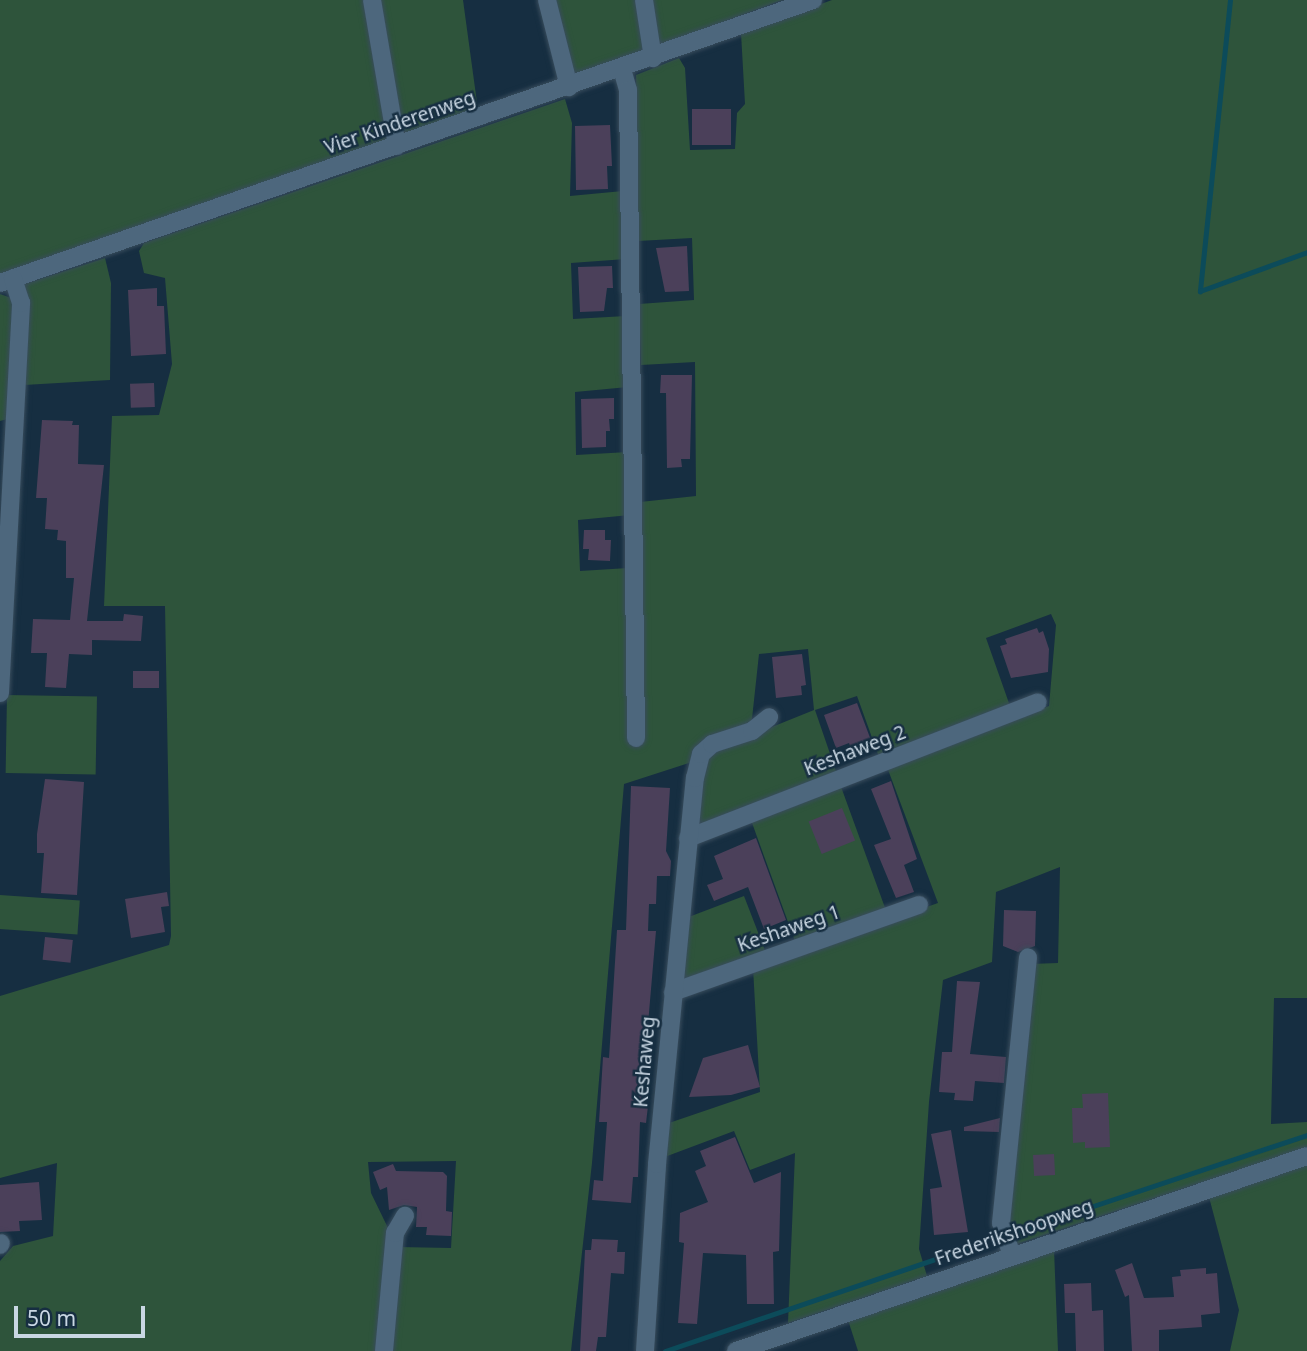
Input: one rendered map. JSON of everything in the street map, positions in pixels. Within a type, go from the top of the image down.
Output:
[{"type":"street","points":[[372,0],[397,146]]},
{"type":"street","points":[[547,0],[569,87]]},
{"type":"street","points":[[644,0],[653,58]]},
{"type":"street","name":"Vier Kinderenweg","points":[[7,281],[622,69],[813,0]]},
{"type":"street","points":[[622,69],[628,90],[636,738]]},
{"type":"street","points":[[0,692],[21,303],[7,281]]},
{"type":"street","name":"Keshaweg 2","points":[[688,838],[1038,702]]},
{"type":"street","name":"Keshaweg","points":[[645,1351],[673,992],[695,778],[701,754],[712,744],[752,731],[769,717]]},
{"type":"street","name":"Keshaweg 1","points":[[673,992],[919,905]]},
{"type":"street","points":[[1012,1256],[1001,1223],[1028,957]]},
{"type":"street","name":"Frederikshoopweg","points":[[736,1351],[1307,1156]]},
{"type":"street","points":[[384,1351],[395,1233],[405,1216]]},
{"type":"green space","points":[[0,0],[463,0],[478,110],[0,276]]},
{"type":"green space","points":[[551,0],[638,0],[644,50],[572,78]]},
{"type":"green space","points":[[648,0],[782,0],[660,45],[653,40]]},
{"type":"green space","points":[[832,0],[1307,0],[1307,998],[1274,998],[1271,1124],[1307,1122],[1307,1147],[1017,1244],[1008,1226],[1030,964],[1058,963],[1060,867],[996,892],[992,962],[943,980],[929,1102],[919,1249],[927,1276],[788,1323],[795,1153],[750,1170],[734,1131],[662,1158],[666,1124],[760,1092],[753,968],[938,903],[887,767],[1049,706],[1056,625],[1051,614],[986,638],[1010,706],[879,757],[857,696],[815,710],[837,774],[693,831],[708,753],[814,710],[808,649],[759,654],[751,728],[692,762],[624,784],[592,1163],[571,1351],[388,1351],[398,1247],[451,1248],[456,1161],[368,1162],[371,1193],[389,1230],[378,1351],[0,1351],[0,1261],[13,1246],[53,1236],[57,1163],[0,1178],[0,996],[169,945],[171,936],[165,606],[104,606],[112,416],[159,415],[172,364],[165,278],[144,273],[139,251],[144,243],[565,99],[572,123],[570,196],[623,191],[626,259],[571,263],[573,319],[626,316],[628,387],[575,392],[576,455],[628,452],[630,515],[578,520],[580,571],[628,568],[640,502],[696,496],[695,362],[641,365],[639,304],[694,300],[692,238],[638,241],[636,75],[679,58],[685,68],[690,150],[735,149],[737,113],[745,104],[741,33]]},
{"type":"green space","points":[[105,258],[111,283],[110,380],[24,385],[22,285]]},
{"type":"green space","points":[[0,294],[14,299],[11,418],[0,421]]},
{"type":"green space","points":[[7,695],[97,697],[96,775],[6,773]]},
{"type":"green space","points":[[840,784],[886,910],[796,943],[750,817]]},
{"type":"green space","points":[[0,895],[80,901],[77,934],[0,929]]},
{"type":"green space","points":[[744,896],[766,953],[680,985],[686,918]]},
{"type":"green space","points":[[1307,1164],[1307,1351],[1230,1351],[1239,1310],[1209,1197]]},
{"type":"green space","points":[[1054,1249],[1058,1351],[858,1351],[848,1320]]},
{"type":"building","points":[[692,109],[731,109],[731,145],[692,145]]},
{"type":"building","points":[[610,125],[612,166],[607,166],[608,189],[576,190],[575,126]]},
{"type":"building","points":[[687,246],[689,291],[665,292],[656,248]]},
{"type":"building","points":[[612,266],[613,288],[607,288],[604,311],[580,312],[578,267]]},
{"type":"building","points":[[157,288],[157,306],[164,306],[166,354],[131,356],[128,290]]},
{"type":"building","points":[[661,375],[692,375],[690,459],[681,459],[682,467],[667,468],[666,393],[660,393]]},
{"type":"building","points":[[154,383],[155,407],[131,408],[130,384]]},
{"type":"building","points":[[614,398],[614,419],[609,419],[610,431],[606,431],[606,447],[582,448],[581,399]]},
{"type":"building","points":[[42,420],[73,421],[72,425],[79,425],[78,464],[104,465],[87,621],[123,621],[124,614],[143,616],[141,641],[92,640],[92,655],[69,654],[66,688],[45,687],[47,653],[31,653],[33,619],[70,620],[74,578],[66,578],[66,541],[57,540],[58,530],[45,529],[47,498],[36,498]]},
{"type":"building","points":[[584,530],[605,530],[605,540],[611,540],[610,561],[588,560],[589,549],[583,549]]},
{"type":"building","points":[[1037,628],[1039,633],[1043,631],[1049,649],[1048,672],[1011,678],[1000,646],[1007,644],[1005,639]]},
{"type":"building","points":[[802,654],[806,685],[801,686],[802,695],[776,698],[772,657]]},
{"type":"building","points":[[133,671],[159,671],[159,688],[133,688]]},
{"type":"building","points":[[857,703],[872,743],[852,751],[849,743],[836,748],[824,715]]},
{"type":"building","points":[[45,779],[84,782],[77,895],[41,893],[44,853],[37,853],[37,834]]},
{"type":"building","points":[[891,781],[917,859],[904,865],[914,892],[896,898],[874,845],[891,839],[871,789]]},
{"type":"building","points":[[631,786],[670,788],[666,851],[671,861],[670,876],[657,876],[656,904],[649,904],[648,931],[656,931],[641,1106],[648,1106],[646,1123],[640,1122],[638,1177],[633,1177],[631,1203],[592,1200],[594,1180],[603,1181],[607,1122],[599,1122],[603,1057],[609,1058],[617,930],[626,930]]},
{"type":"building","points":[[842,808],[855,840],[822,854],[809,821]]},
{"type":"building","points":[[756,838],[786,920],[764,929],[748,887],[714,901],[707,885],[723,879],[714,856]]},
{"type":"building","points":[[167,892],[169,906],[161,907],[165,932],[131,938],[125,899]]},
{"type":"building","points":[[1004,910],[1036,911],[1035,946],[1018,952],[1003,946]]},
{"type":"building","points":[[45,937],[73,940],[70,963],[43,960]]},
{"type":"building","points":[[957,981],[980,982],[970,1054],[1006,1057],[1004,1083],[975,1081],[973,1101],[954,1100],[955,1093],[939,1092],[942,1052],[952,1052]]},
{"type":"building","points":[[748,1045],[760,1087],[731,1095],[689,1097],[703,1058]]},
{"type":"building","points":[[1108,1093],[1110,1147],[1085,1148],[1085,1142],[1073,1143],[1072,1108],[1083,1108],[1082,1094]]},
{"type":"building","points":[[1000,1118],[999,1132],[964,1131],[964,1127]]},
{"type":"building","points":[[951,1130],[968,1232],[934,1235],[930,1189],[942,1187],[931,1134]]},
{"type":"building","points":[[735,1137],[754,1183],[781,1172],[779,1251],[773,1252],[774,1304],[747,1304],[746,1255],[703,1253],[697,1324],[678,1323],[684,1243],[679,1242],[680,1213],[708,1202],[695,1171],[706,1166],[700,1151]]},
{"type":"building","points":[[1054,1154],[1055,1175],[1034,1176],[1033,1155]]},
{"type":"building","points":[[393,1164],[396,1171],[443,1172],[447,1176],[446,1211],[452,1212],[451,1236],[426,1235],[427,1227],[416,1227],[417,1207],[404,1205],[389,1210],[387,1187],[380,1190],[373,1172]]},
{"type":"building","points":[[39,1182],[42,1220],[19,1221],[20,1231],[0,1232],[0,1185]]},
{"type":"building","points":[[592,1239],[618,1240],[617,1252],[625,1252],[624,1274],[611,1273],[606,1337],[598,1337],[596,1351],[580,1351],[585,1250],[591,1250]]},
{"type":"building","points":[[1132,1263],[1144,1298],[1174,1297],[1172,1277],[1181,1276],[1180,1270],[1206,1268],[1206,1274],[1217,1273],[1220,1313],[1201,1315],[1202,1327],[1159,1330],[1159,1351],[1132,1351],[1129,1295],[1125,1297],[1115,1270]]},
{"type":"building","points":[[1091,1283],[1092,1311],[1103,1310],[1104,1351],[1076,1351],[1075,1313],[1065,1313],[1064,1284]]},
{"type":"waterway","points":[[1230,0],[1200,291],[1307,252]]},
{"type":"waterway","points":[[1018,1231],[1307,1135]]},
{"type":"waterway","points":[[665,1351],[971,1247]]}]
